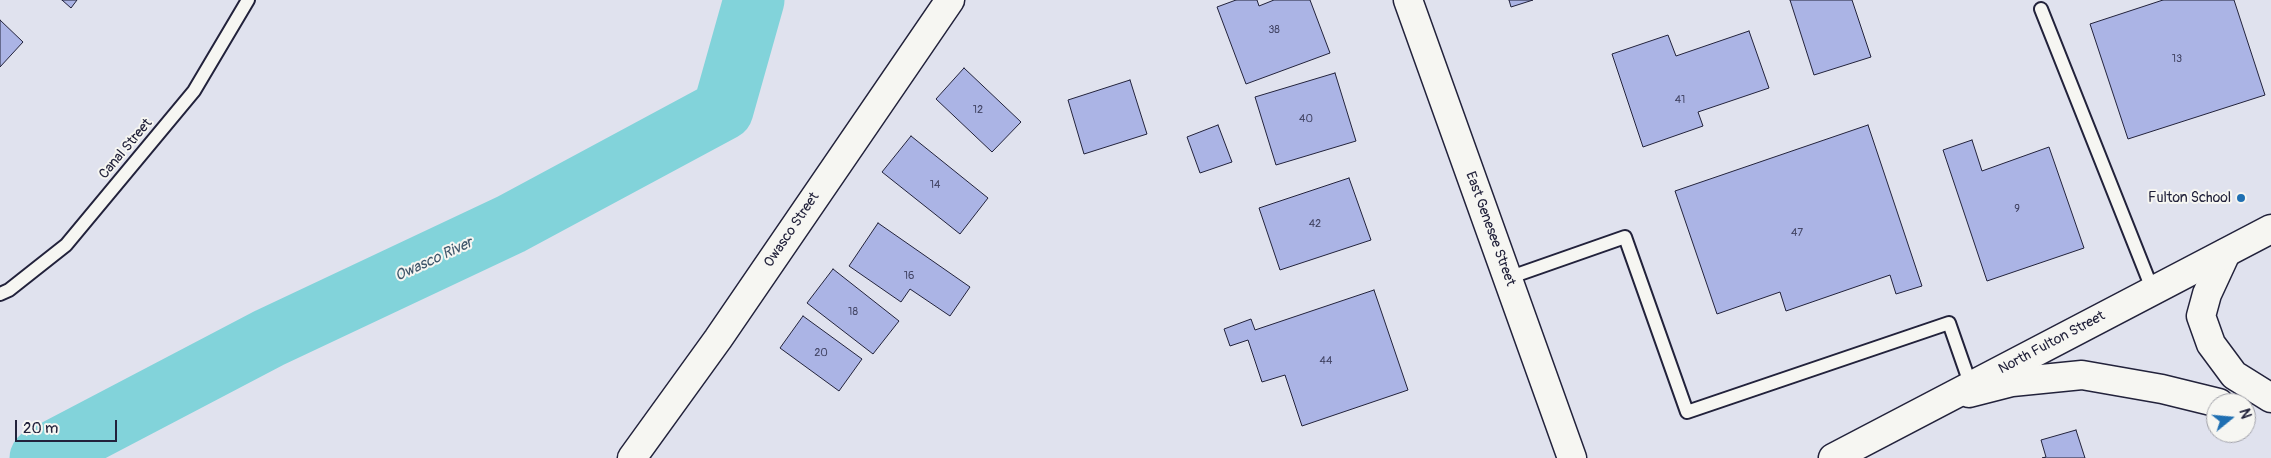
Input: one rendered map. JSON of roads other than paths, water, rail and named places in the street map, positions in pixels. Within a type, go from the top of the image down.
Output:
[{"type":"main road","name":"Owasco Street","points":[[632,458],[718,339],[950,0]]},
{"type":"main road","name":"East Genesee Street","points":[[1408,0],[1572,458]]},
{"type":"main road","name":"North Fulton Street","points":[[1833,458],[2271,229]]},
{"type":"main road","points":[[2226,253],[2207,294],[2201,316],[2211,344],[2234,375],[2271,398]]},
{"type":"main road","points":[[1946,399],[2012,382],[2082,375],[2162,389],[2206,400]]},
{"type":"main road","points":[[2256,407],[2271,408]]},
{"type":"lane","name":"Canal Street","points":[[0,294],[59,251],[72,238],[194,91],[248,0]]},
{"type":"lane","points":[[2042,9],[2153,291]]},
{"type":"lane","points":[[1508,278],[1625,236],[1687,412],[1949,323],[1971,386]]},
{"type":"waterway","name":"Owasco River","points":[[40,458],[269,338],[511,224],[723,110],[754,0]]},
{"type":"place","name":"Fulton School","points":[[2241,198]]}]
